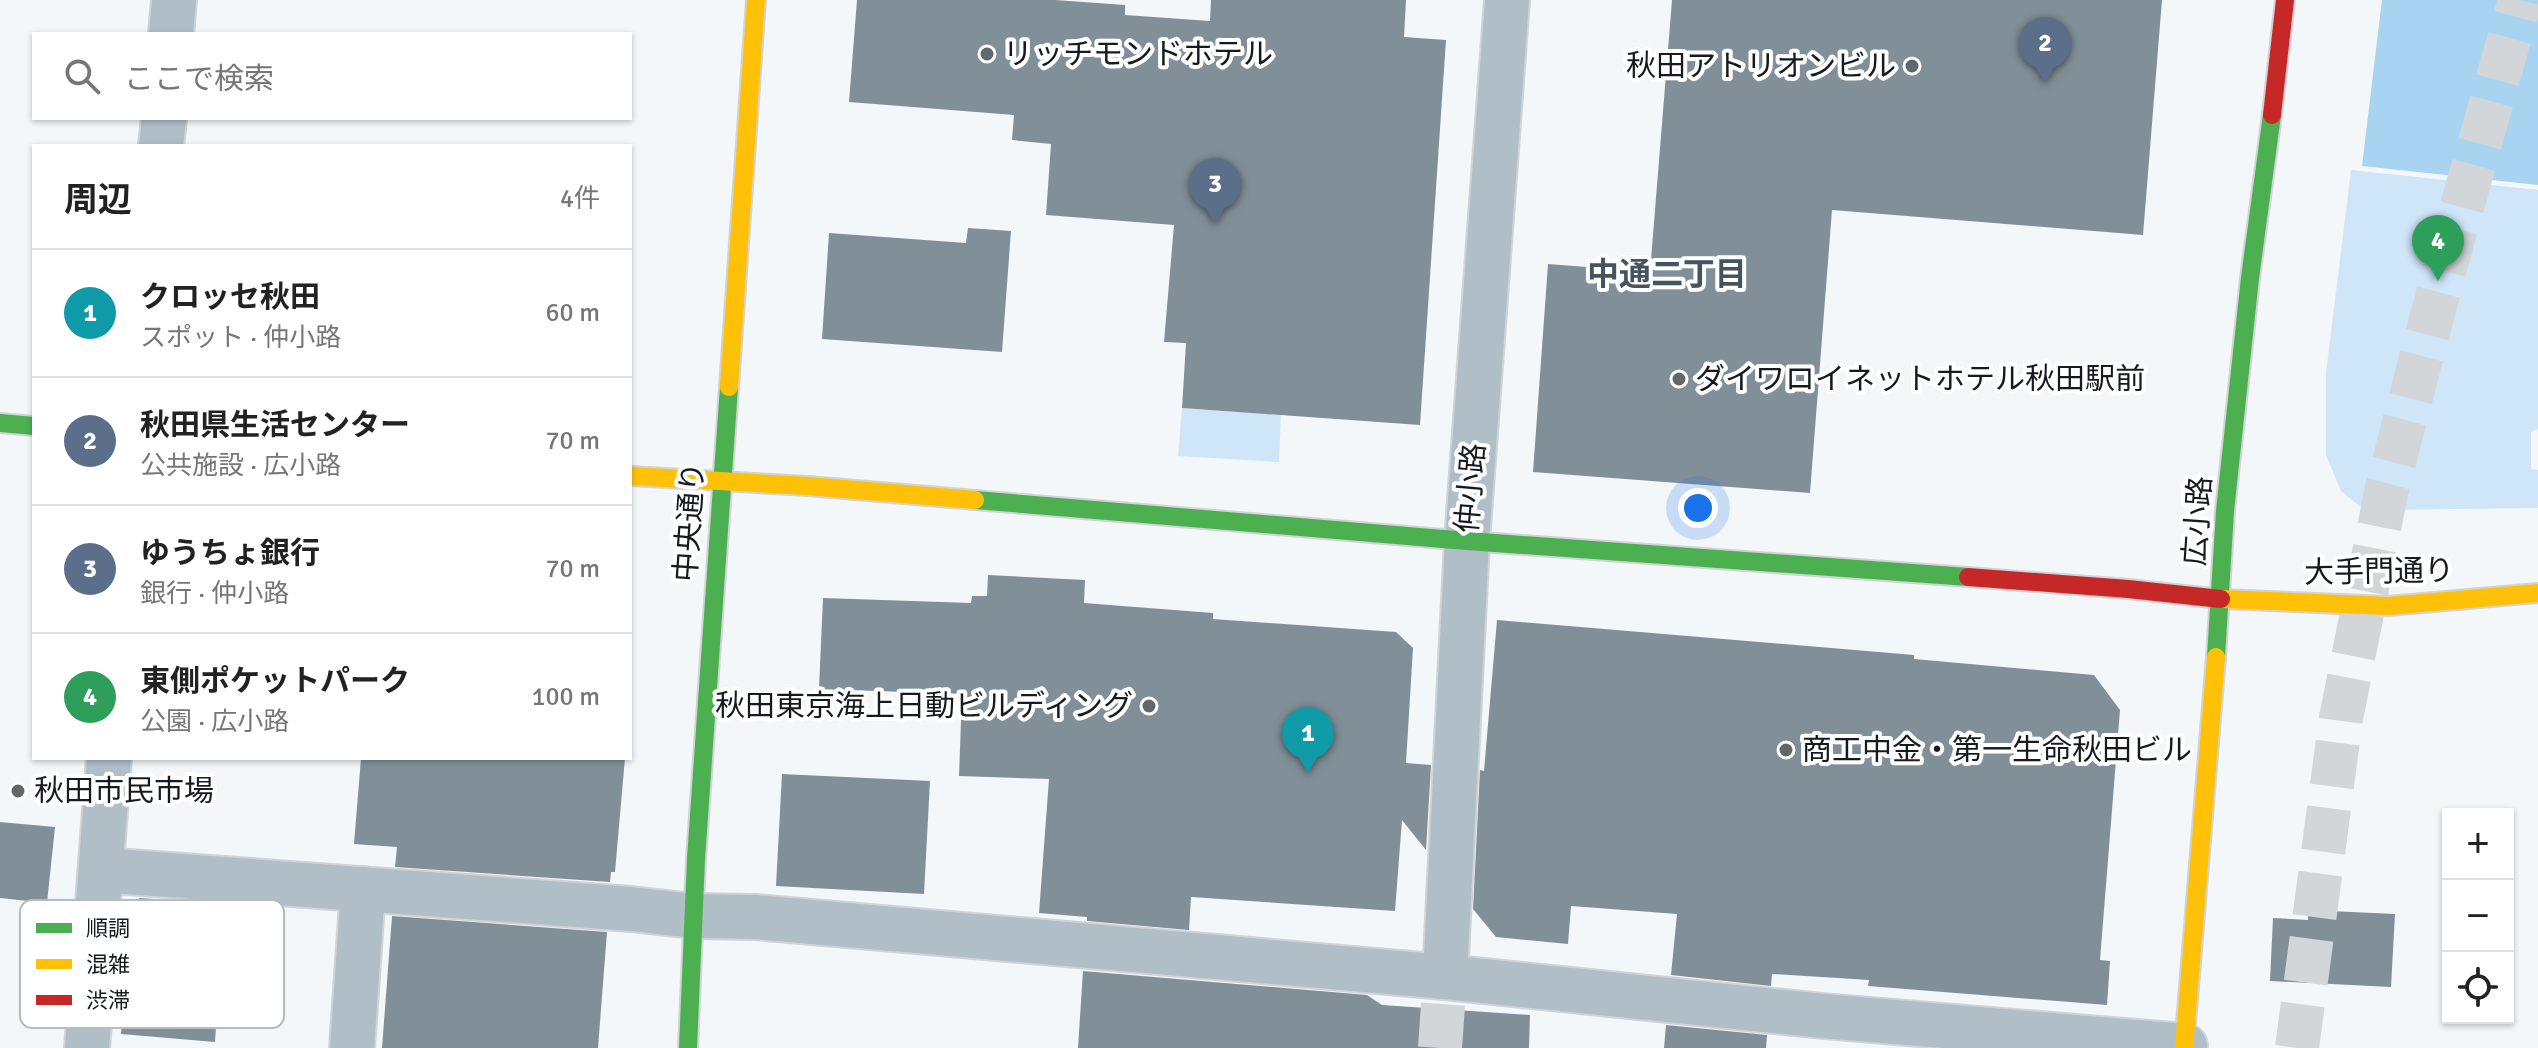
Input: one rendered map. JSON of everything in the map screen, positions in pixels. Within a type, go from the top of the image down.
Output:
[{"type":"street","points":[[171,32],[174,0]]},
{"type":"street","name":"中央通り","points":[[688,1048],[693,916],[721,481],[756,0]]},
{"type":"street","name":"仲小路","points":[[1445,977],[1467,541],[1507,0]]},
{"type":"street","name":"広小路","points":[[2184,1047],[2233,429],[2285,0]]},
{"type":"street","points":[[161,144],[164,120]]},
{"type":"street","points":[[0,423],[32,426]]},
{"type":"street","name":"大手門通り","points":[[632,476],[2128,589],[2221,599],[2388,606],[2538,593]]},
{"type":"street","points":[[99,900],[109,760]]},
{"type":"street","points":[[101,870],[693,916],[771,918],[1445,977],[1823,1016],[2184,1047]]},
{"type":"street","points":[[352,1048],[363,889]]},
{"type":"street","points":[[87,1048],[89,1028]]},
{"type":"shaded area","points":[[2351,170],[2538,190],[2538,429],[2531,432],[2531,469],[2538,470],[2538,508],[2369,510],[2341,491],[2326,455],[2326,373]]},
{"type":"shaded area","points":[[1182,408],[1281,415],[1279,462],[1178,456]]},
{"type":"water","points":[[2382,0],[2538,0],[2538,185],[2362,166]]},
{"type":"building","points":[[857,0],[1055,0],[1125,5],[1125,15],[1210,21],[1211,0],[1406,0],[1404,37],[1446,40],[1420,425],[1182,408],[1186,343],[1164,342],[1174,225],[1046,215],[1051,144],[1012,140],[1014,115],[849,102]]},
{"type":"building","points":[[1672,0],[2162,0],[2143,235],[1832,210],[1810,493],[1533,472],[1548,264],[1650,272]]},
{"type":"building","points":[[968,228],[1011,231],[1002,352],[822,339],[829,233],[966,243]]},
{"type":"building","points":[[988,575],[1085,580],[1084,603],[1213,613],[1213,619],[1396,632],[1413,648],[1406,763],[1431,765],[1426,850],[1402,820],[1395,911],[1191,897],[1189,930],[1087,921],[1087,917],[1039,913],[1049,779],[959,776],[962,694],[819,689],[823,598],[971,603],[972,596],[987,596]]},
{"type":"building","points":[[1497,620],[1914,655],[1914,659],[2094,675],[2120,710],[2100,960],[2110,961],[2107,1005],[1868,986],[1869,980],[1772,974],[1771,986],[1671,975],[1677,914],[1571,906],[1568,944],[1496,937],[1473,909],[1480,770],[1484,771]]},
{"type":"building","points":[[361,760],[625,760],[615,872],[611,872],[610,882],[395,867],[397,847],[354,844]]},
{"type":"building","points":[[782,774],[930,781],[924,894],[776,886]]},
{"type":"building","points":[[0,822],[55,827],[47,900],[0,898]]},
{"type":"building","points":[[2308,910],[2395,914],[2391,987],[2270,981],[2273,918],[2308,920]]},
{"type":"building","points":[[392,916],[607,932],[598,1048],[382,1048]]},
{"type":"building","points":[[1083,971],[1367,995],[1382,1005],[1530,1015],[1529,1048],[1078,1048]]},
{"type":"building","points":[[1666,1025],[1767,1035],[1766,1048],[1664,1048]]},
{"type":"building","points":[[121,1028],[216,1028],[215,1042],[121,1034]]},
{"type":"tunnel","points":[[2297,1048],[2341,718],[2387,488],[2520,0]]},
{"type":"tunnel","points":[[1440,1048],[1445,977]]},
{"type":"traffic: fast","points":[[2216,657],[2225,511],[2250,278],[2272,115]]},
{"type":"traffic: fast","points":[[688,1048],[696,859],[729,387]]},
{"type":"traffic: fast","points":[[0,423],[32,426]]},
{"type":"traffic: fast","points":[[975,500],[1467,541],[1968,577]]},
{"type":"traffic: slow","points":[[729,387],[756,0]]},
{"type":"traffic: slow","points":[[632,476],[975,500]]},
{"type":"traffic: slow","points":[[2221,599],[2388,606],[2538,593]]},
{"type":"traffic: slow","points":[[2184,1048],[2216,657]]},
{"type":"traffic: jam","points":[[2272,115],[2285,0]]},
{"type":"traffic: jam","points":[[1968,577],[2221,599]]},
{"type":"place","name":"リッチモンドホテル","points":[[987,54]]},
{"type":"place","name":"秋田アトリオンビル","points":[[1912,66]]},
{"type":"place","name":"秋田県生活センター","points":[[2045,83]]},
{"type":"place","name":"ゆうちょ銀行","points":[[1215,224]]},
{"type":"place","name":"東側ポケットパーク","points":[[2438,281]]},
{"type":"place","name":"ダイワロイネットホテル秋田駅前","points":[[1679,379]]},
{"type":"place","name":"秋田東京海上日動ビルディング","points":[[1149,706]]},
{"type":"place","name":"商工中金・第一生命秋田ビル","points":[[1786,750]]},
{"type":"place","name":"クロッセ秋田","points":[[1308,773]]},
{"type":"place","name":"秋田市民市場","points":[[18,791]]},
{"type":"district","name":"中通二丁目","points":[[1667,274]]}]
